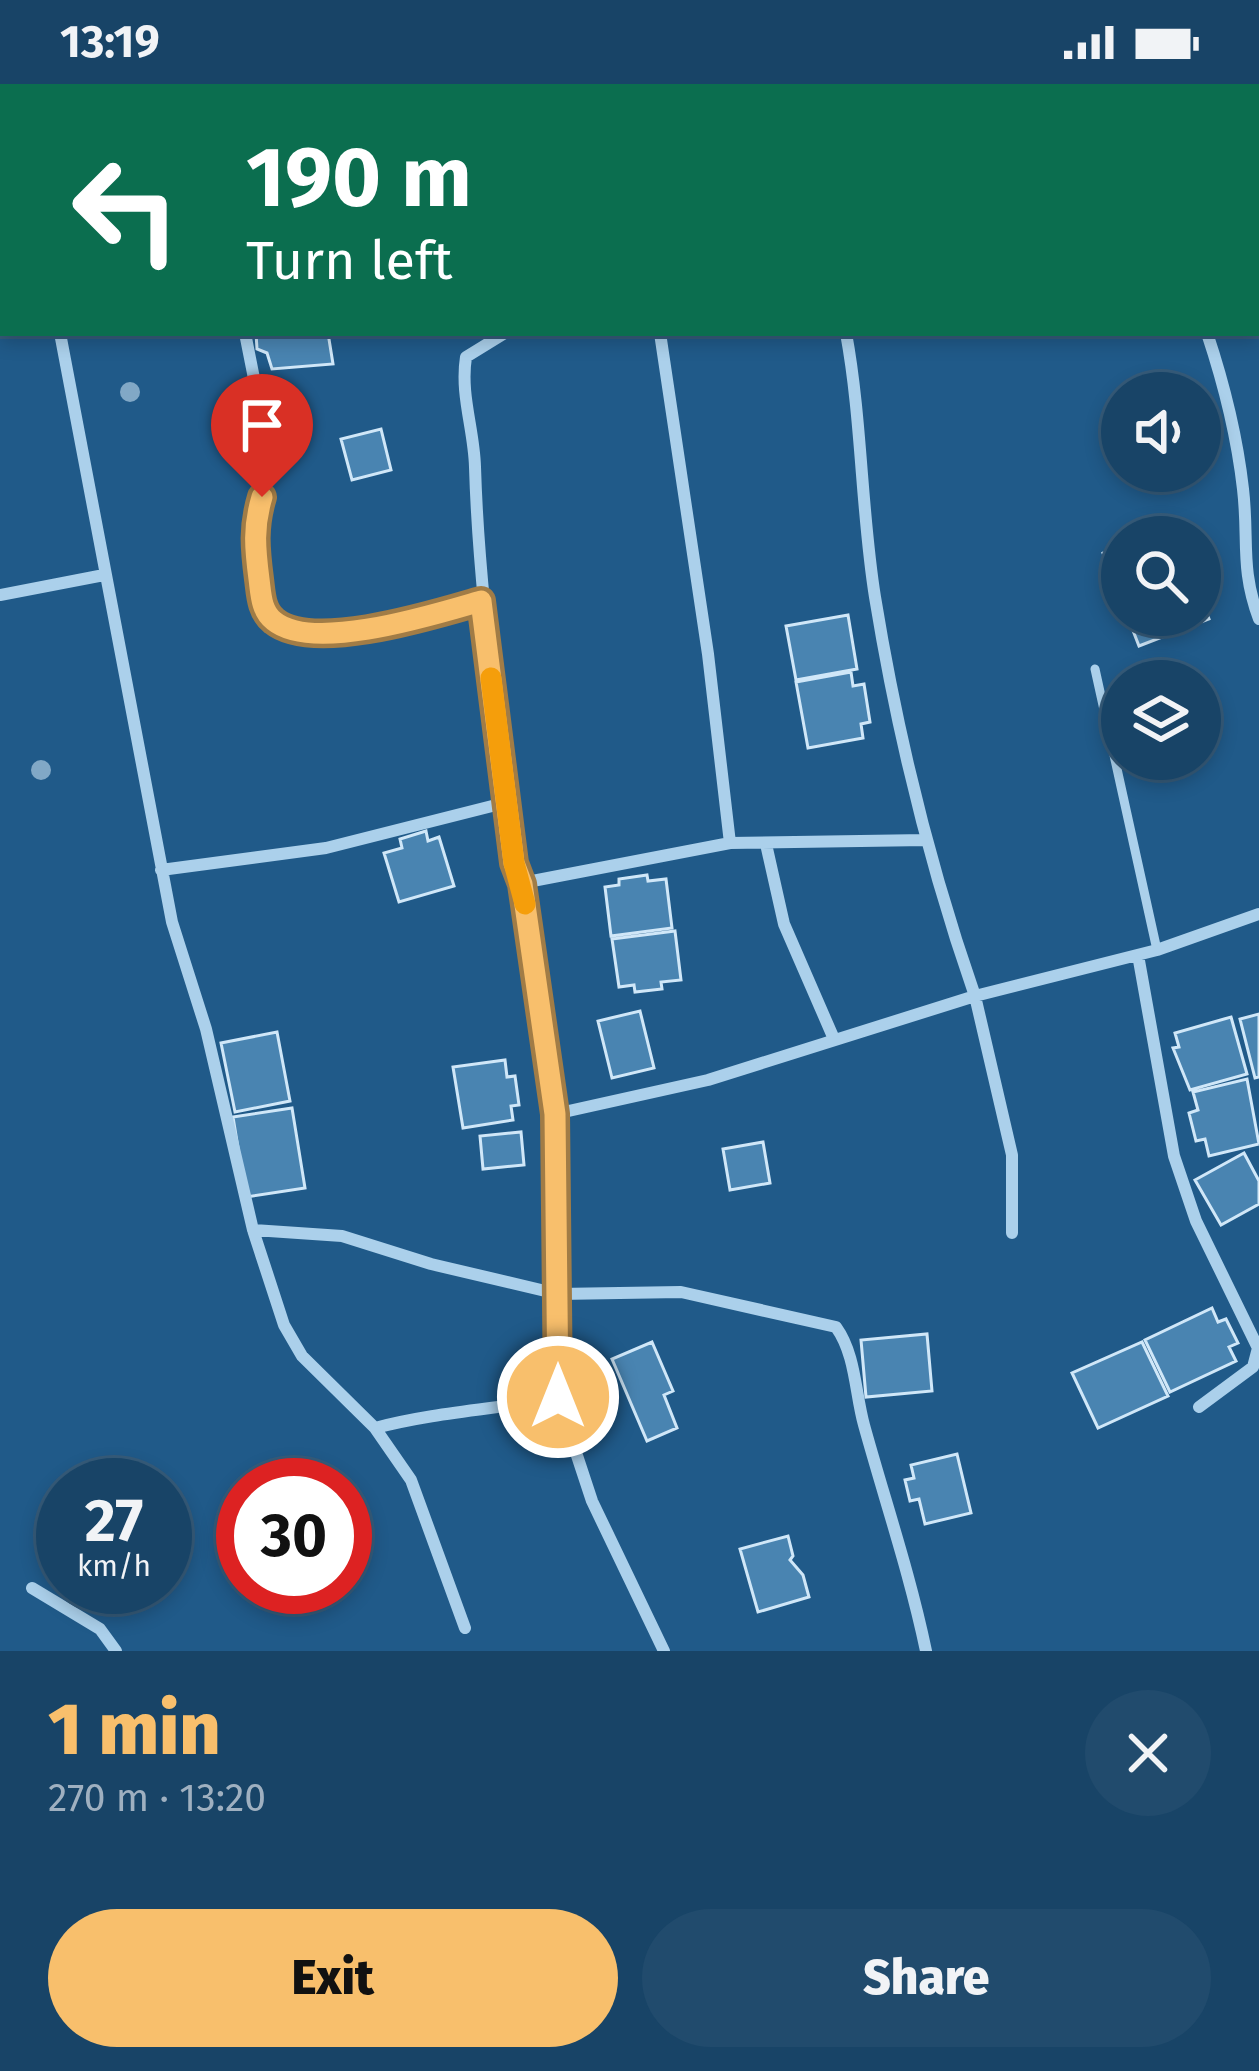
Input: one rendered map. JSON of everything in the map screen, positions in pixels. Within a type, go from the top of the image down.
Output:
[{"type":"street","points":[[61,336],[161,870],[206,1030],[253,1230],[284,1325],[302,1356],[375,1428],[411,1480],[465,1628]]},
{"type":"street","points":[[246,336],[271,464],[253,530],[263,610],[277,625],[323,634],[398,625],[481,601]]},
{"type":"street","points":[[500,336],[466,357],[462,383],[476,460],[481,601],[514,863],[522,884],[555,1114],[558,1397],[592,1501],[664,1651]]},
{"type":"street","points":[[660,336],[708,654],[730,843]]},
{"type":"street","points":[[847,336],[874,595],[926,840],[975,996],[1012,1155],[1012,1233]]},
{"type":"street","points":[[1208,336],[1239,450],[1246,512],[1243,566],[1259,619]]},
{"type":"street","points":[[0,595],[104,575]]},
{"type":"street","points":[[161,870],[326,848],[508,802]]},
{"type":"street","points":[[522,884],[730,843],[926,840]]},
{"type":"street","points":[[766,844],[784,924],[834,1039]]},
{"type":"street","points":[[555,1114],[708,1080],[975,996],[1157,950],[1259,914]]},
{"type":"street","points":[[1138,955],[1174,1156],[1196,1221],[1258,1348],[1252,1367],[1199,1407]]},
{"type":"street","points":[[253,1230],[342,1236],[431,1264],[558,1294],[681,1292],[836,1327],[847,1342],[863,1423],[907,1559],[926,1651]]},
{"type":"street","points":[[375,1428],[439,1411],[500,1408],[558,1397]]},
{"type":"street","points":[[32,1588],[100,1628],[116,1651]]},
{"type":"lane","points":[[1095,669],[1157,950]]},
{"type":"building","points":[[256,336],[328,336],[333,364],[272,369],[267,353],[257,349]]},
{"type":"building","points":[[381,429],[391,470],[352,480],[341,439]]},
{"type":"building","points":[[848,615],[857,669],[796,680],[786,626]]},
{"type":"building","points":[[1135,636],[1165,636],[1139,646]]},
{"type":"building","points":[[851,672],[853,686],[864,684],[870,722],[861,724],[863,738],[808,748],[796,682]]},
{"type":"building","points":[[426,831],[428,841],[439,837],[454,886],[399,902],[384,853],[402,848],[400,839]]},
{"type":"building","points":[[647,875],[648,881],[666,879],[672,928],[611,936],[605,887],[619,885],[619,879]]},
{"type":"building","points":[[675,931],[681,980],[661,982],[662,989],[635,992],[634,985],[619,987],[612,939]]},
{"type":"building","points":[[640,1011],[654,1068],[612,1078],[598,1021]]},
{"type":"building","points":[[1259,1014],[1259,1077],[1255,1078],[1240,1019]]},
{"type":"building","points":[[1231,1017],[1247,1074],[1190,1090],[1173,1048],[1179,1047],[1175,1033]]},
{"type":"building","points":[[277,1032],[290,1101],[235,1112],[221,1043]]},
{"type":"building","points":[[505,1060],[507,1077],[515,1076],[519,1105],[511,1106],[513,1120],[463,1128],[453,1067]]},
{"type":"building","points":[[1247,1079],[1259,1144],[1209,1156],[1205,1139],[1196,1141],[1189,1113],[1198,1110],[1193,1092]]},
{"type":"building","points":[[292,1108],[305,1188],[246,1197],[233,1117]]},
{"type":"building","points":[[521,1132],[524,1165],[483,1169],[480,1136]]},
{"type":"building","points":[[763,1142],[770,1183],[730,1190],[723,1149]]},
{"type":"building","points":[[1244,1153],[1259,1181],[1259,1204],[1221,1225],[1195,1180]]},
{"type":"building","points":[[1212,1308],[1218,1322],[1226,1319],[1238,1343],[1229,1347],[1236,1361],[1170,1392],[1145,1340]]},
{"type":"building","points":[[927,1334],[932,1391],[866,1397],[861,1340]]},
{"type":"building","points":[[652,1342],[673,1391],[664,1395],[677,1428],[647,1441],[612,1359]]},
{"type":"building","points":[[1142,1342],[1168,1396],[1098,1428],[1072,1373]]},
{"type":"building","points":[[957,1454],[971,1513],[925,1524],[919,1499],[910,1501],[905,1480],[914,1478],[911,1465]]},
{"type":"building","points":[[788,1536],[790,1560],[803,1575],[809,1597],[758,1612],[740,1549]]},
{"type":"slow traffic","points":[[491,678],[514,863],[525,904]]},
{"type":"route","points":[[262,497],[253,530],[263,610],[277,625],[323,634],[398,625],[481,601],[514,863],[522,884],[555,1114],[558,1397]]}]
